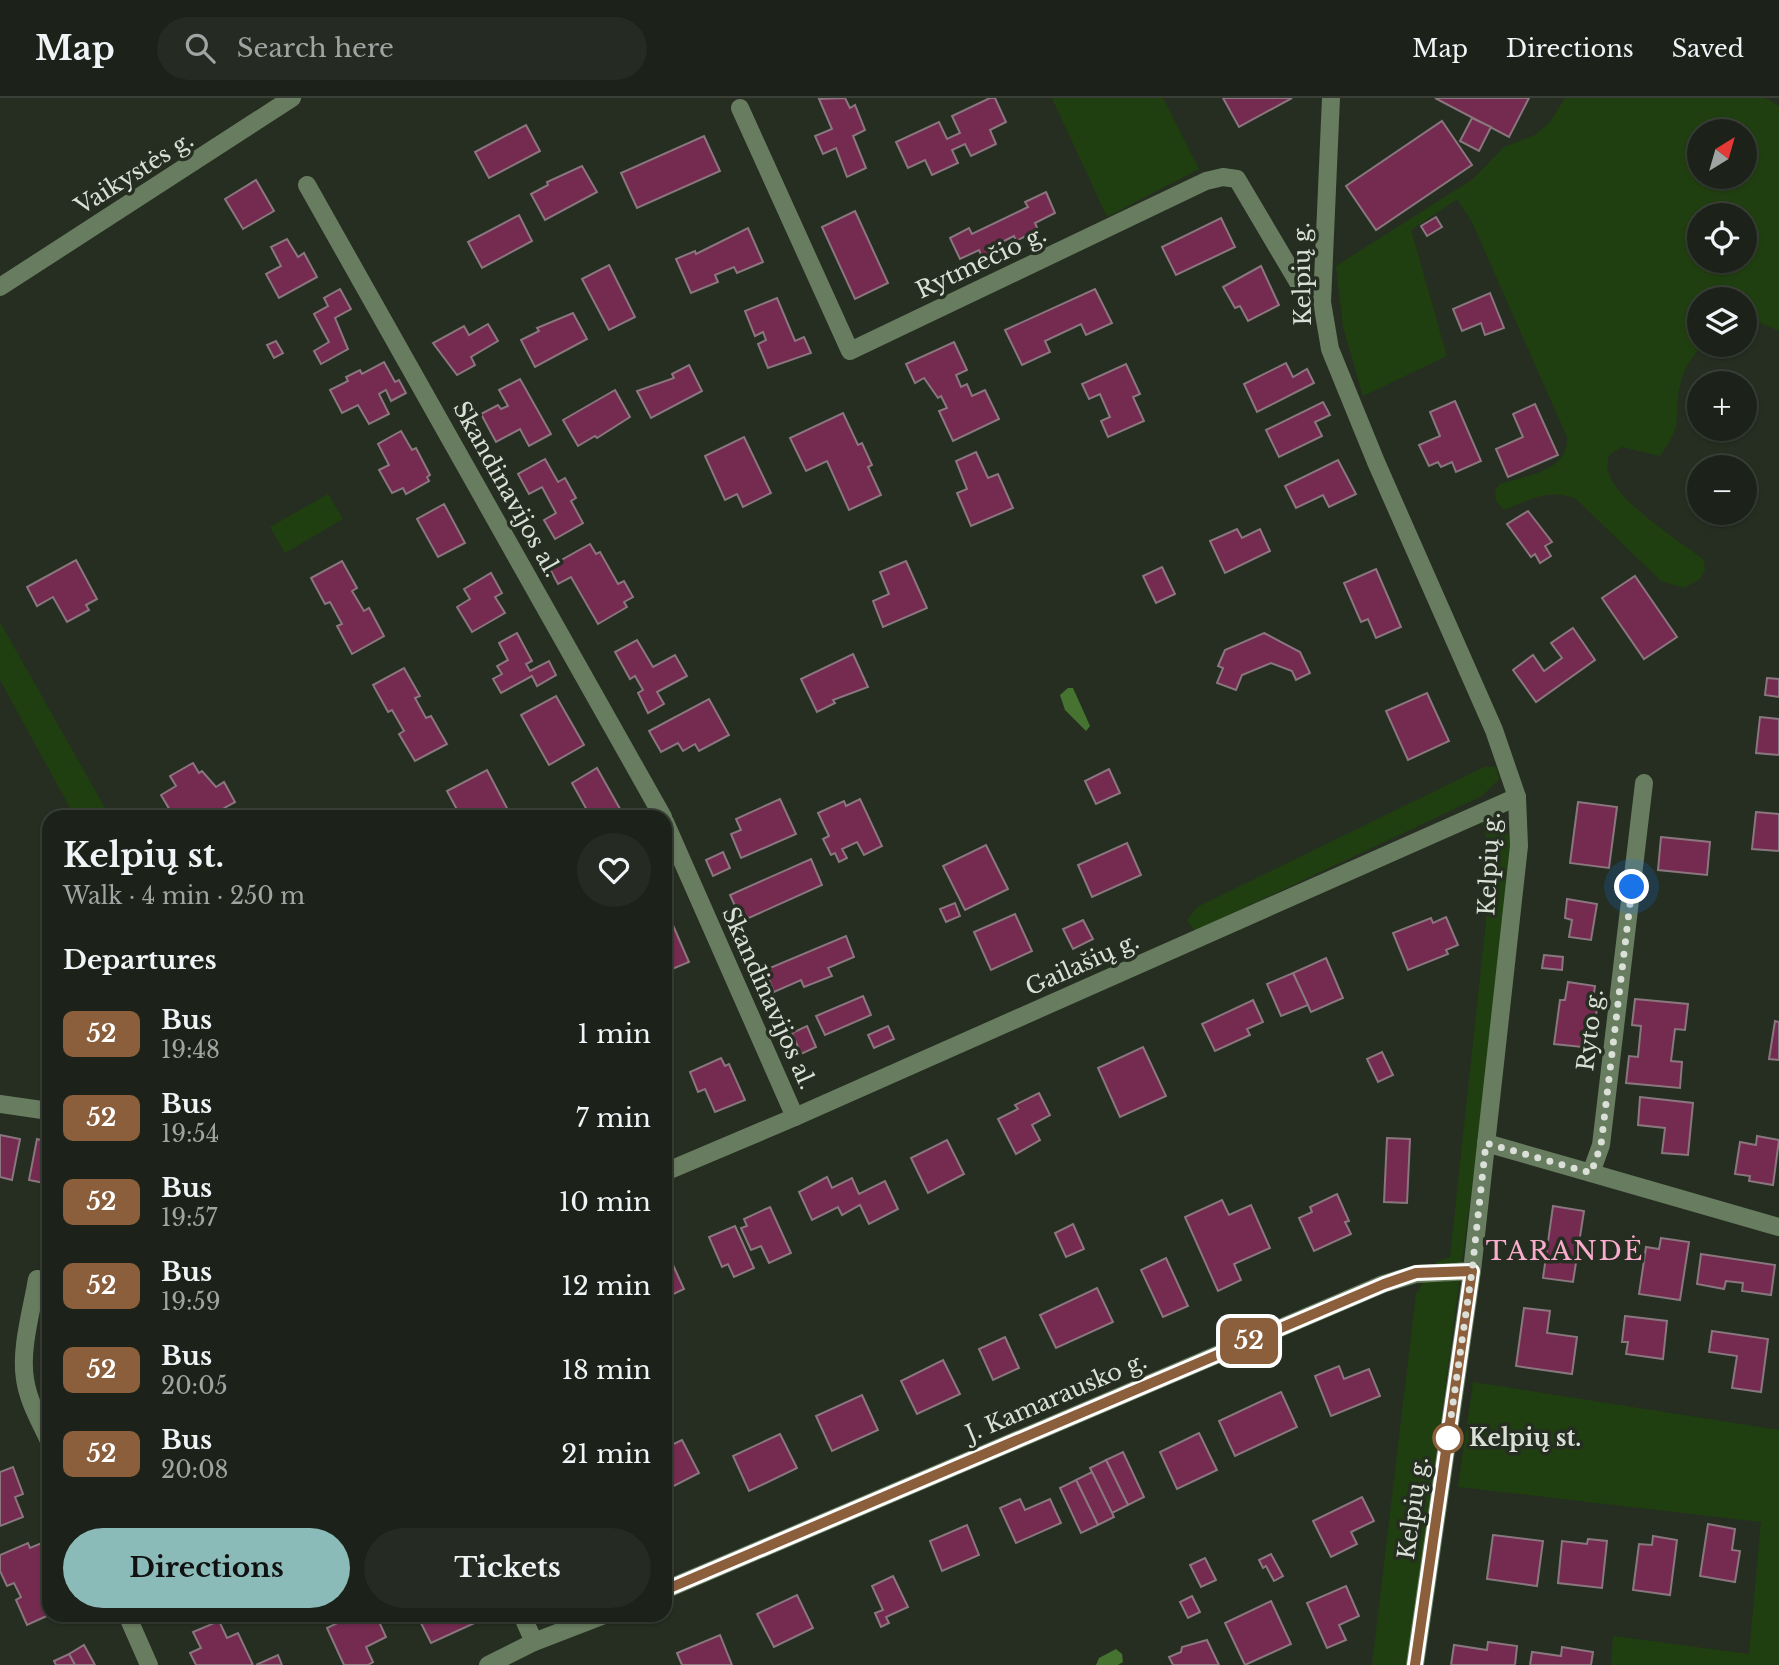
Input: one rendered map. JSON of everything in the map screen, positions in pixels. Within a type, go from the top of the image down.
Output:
[{"type":"street","name":"Vaikystės g.","points":[[0,287],[292,98]]},
{"type":"street","name":"Kelpių g.","points":[[1332,98],[1322,302],[1330,349],[1376,462],[1494,730],[1517,797],[1519,846],[1472,1271],[1415,1665]]},
{"type":"street","name":"Rytmečio g.","points":[[740,108],[850,351],[1206,181],[1223,177],[1237,179],[1302,289],[1322,302]]},
{"type":"street","name":"Skandinavijos al.","points":[[307,185],[659,810]]},
{"type":"street","name":"Ryto g.","points":[[1591,1173],[1601,1145],[1644,783]]},
{"type":"street","name":"Gailašių g.","points":[[672,1169],[1517,797]]},
{"type":"street","name":"Skandinavijos al.","points":[[672,837],[795,1117]]},
{"type":"street","points":[[0,1104],[42,1110]]},
{"type":"street","points":[[1486,1143],[1779,1227]]},
{"type":"street","name":"J. Kamarausko g.","points":[[672,1587],[1384,1284],[1416,1273],[1472,1271]]},
{"type":"street","points":[[37,1279],[24,1374],[29,1398],[42,1426]]},
{"type":"street","points":[[130,1622],[149,1665]]},
{"type":"street","points":[[525,1622],[534,1642]]},
{"type":"street","points":[[488,1665],[534,1642],[586,1622]]},
{"type":"shaded area","points":[[1052,98],[1163,98],[1199,169],[1107,217]]},
{"type":"shaded area","points":[[1565,98],[1765,98],[1779,106],[1779,331],[1757,321],[1757,287],[1687,287],[1687,357],[1693,357],[1682,378],[1676,424],[1669,444],[1660,456],[1622,447],[1609,455],[1608,459],[1608,471],[1613,483],[1635,508],[1704,560],[1705,570],[1700,579],[1684,588],[1661,581],[1576,499],[1548,495],[1504,510],[1496,501],[1495,491],[1500,484],[1554,465],[1566,449],[1567,437],[1471,220],[1457,199],[1411,230],[1447,356],[1363,396],[1343,327],[1336,266],[1473,179],[1504,147],[1535,135],[1550,122]]},
{"type":"shaded area","points":[[328,494],[343,519],[285,553],[270,527]]},
{"type":"shaded area","points":[[0,622],[106,810],[71,810],[0,680]]},
{"type":"shaded area","points":[[1068,688],[1073,688],[1090,726],[1086,731],[1065,710],[1060,695]]},
{"type":"shaded area","points":[[1484,767],[1496,767],[1499,779],[1482,796],[1195,931],[1187,920],[1197,907]]},
{"type":"shaded area","points":[[1494,819],[1506,825],[1511,849],[1487,1074],[1408,1665],[1372,1665],[1416,1294],[1436,1262],[1450,1257],[1493,856],[1481,822]]},
{"type":"shaded area","points":[[1473,1382],[1779,1430],[1779,1665],[1611,1665],[1613,1636],[1749,1654],[1761,1522],[1458,1487]]},
{"type":"shaded area","points":[[1116,1649],[1122,1654],[1123,1662],[1118,1665],[1096,1665],[1099,1658]]},
{"type":"building","points":[[845,98],[850,108],[855,105],[865,130],[853,136],[866,168],[847,177],[836,148],[823,154],[815,136],[832,129],[819,99]]},
{"type":"building","points":[[995,98],[1006,122],[990,130],[996,144],[971,156],[965,144],[952,150],[958,163],[932,175],[925,160],[908,168],[896,142],[939,122],[947,139],[960,133],[952,116]]},
{"type":"building","points":[[1223,98],[1292,98],[1239,127]]},
{"type":"building","points":[[1435,98],[1529,98],[1509,137]]},
{"type":"building","points":[[1472,118],[1491,127],[1479,151],[1460,141]]},
{"type":"building","points":[[1442,121],[1472,165],[1376,230],[1346,186]]},
{"type":"building","points":[[526,125],[540,151],[489,178],[475,152]]},
{"type":"building","points":[[704,136],[720,171],[637,208],[621,173]]},
{"type":"building","points":[[582,166],[597,192],[545,220],[531,194],[548,185],[547,182]]},
{"type":"building","points":[[256,180],[274,211],[243,229],[225,199]]},
{"type":"building","points":[[1046,192],[1055,213],[1035,223],[1038,230],[1016,241],[1014,236],[998,244],[1000,248],[982,257],[979,250],[960,259],[950,238],[969,228],[972,234],[1028,207],[1025,202]]},
{"type":"building","points":[[855,211],[888,283],[855,299],[822,227]]},
{"type":"building","points":[[519,215],[532,241],[482,268],[468,242]]},
{"type":"building","points":[[1436,217],[1442,227],[1427,236],[1421,226]]},
{"type":"building","points":[[1221,218],[1235,247],[1176,275],[1162,247]]},
{"type":"building","points":[[748,228],[763,262],[737,273],[734,267],[715,275],[718,282],[691,293],[676,259],[695,251],[696,254]]},
{"type":"building","points":[[287,239],[298,257],[304,253],[317,277],[279,298],[266,274],[281,266],[271,247]]},
{"type":"building","points":[[609,265],[635,317],[609,330],[582,279]]},
{"type":"building","points":[[1261,266],[1279,305],[1248,321],[1240,306],[1235,308],[1223,287]]},
{"type":"building","points":[[340,289],[351,309],[335,318],[348,349],[321,364],[314,351],[329,342],[314,314],[328,306],[324,298]]},
{"type":"building","points":[[1095,289],[1112,323],[1086,335],[1081,324],[1045,341],[1050,352],[1022,365],[1005,330]]},
{"type":"building","points":[[1490,293],[1504,328],[1485,335],[1481,323],[1462,331],[1453,309]]},
{"type":"building","points":[[777,298],[795,341],[804,337],[811,353],[768,368],[758,344],[766,340],[763,332],[755,336],[745,311]]},
{"type":"building","points":[[573,313],[587,339],[535,367],[521,340],[539,331],[537,328]]},
{"type":"building","points":[[488,324],[498,341],[471,357],[475,365],[457,375],[433,343],[464,326],[469,335]]},
{"type":"building","points":[[276,341],[283,353],[274,358],[267,345]]},
{"type":"building","points":[[954,342],[967,370],[956,375],[961,387],[967,384],[972,396],[985,390],[999,419],[953,441],[939,411],[947,408],[941,396],[938,398],[924,378],[915,383],[906,364]]},
{"type":"building","points":[[384,362],[395,382],[399,380],[406,393],[391,401],[386,390],[379,394],[389,414],[369,424],[358,405],[342,413],[330,390],[348,381],[346,377],[360,370],[362,374]]},
{"type":"building","points":[[1286,363],[1293,377],[1307,369],[1314,383],[1257,412],[1244,384]]},
{"type":"building","points":[[1126,364],[1140,394],[1133,397],[1144,421],[1108,437],[1101,421],[1110,417],[1100,394],[1089,399],[1082,384]]},
{"type":"building","points":[[689,365],[702,391],[651,418],[637,391],[674,378],[672,374]]},
{"type":"building","points":[[520,379],[551,434],[529,446],[520,429],[496,442],[481,414],[498,405],[501,409],[508,406],[499,390]]},
{"type":"building","points":[[615,390],[630,417],[597,438],[595,436],[578,446],[563,420]]},
{"type":"building","points":[[1455,401],[1481,461],[1456,472],[1452,462],[1441,467],[1438,462],[1429,466],[1419,445],[1440,436],[1430,412]]},
{"type":"building","points":[[1323,402],[1330,415],[1315,422],[1322,436],[1279,457],[1266,430]]},
{"type":"building","points":[[1535,404],[1558,455],[1508,477],[1496,449],[1523,437],[1513,414]]},
{"type":"building","points":[[843,413],[858,445],[862,443],[872,465],[868,467],[881,495],[849,510],[827,461],[806,471],[790,438]]},
{"type":"building","points":[[401,431],[412,450],[416,448],[430,475],[427,477],[429,481],[406,494],[403,488],[392,493],[379,470],[389,465],[378,444]]},
{"type":"building","points":[[744,437],[771,493],[743,507],[737,494],[725,500],[705,456]]},
{"type":"building","points":[[976,452],[988,478],[998,474],[1013,508],[971,526],[957,493],[967,489],[956,461]]},
{"type":"building","points":[[545,459],[558,482],[565,478],[576,498],[571,501],[583,523],[555,539],[544,520],[556,513],[542,487],[529,494],[518,474]]},
{"type":"building","points":[[1338,460],[1356,494],[1329,507],[1323,495],[1296,508],[1285,486]]},
{"type":"building","points":[[444,504],[465,543],[438,557],[417,519]]},
{"type":"building","points":[[1528,511],[1552,542],[1545,546],[1551,556],[1540,563],[1535,554],[1531,557],[1507,524]]},
{"type":"building","points":[[1237,529],[1242,538],[1260,529],[1270,551],[1225,573],[1210,541]]},
{"type":"building","points":[[590,544],[596,554],[600,552],[618,584],[624,581],[633,597],[624,602],[627,607],[598,624],[571,577],[558,584],[549,567]]},
{"type":"building","points":[[76,560],[97,599],[86,605],[89,610],[67,622],[53,597],[37,606],[27,587]]},
{"type":"building","points":[[342,561],[357,588],[352,591],[364,611],[369,608],[384,636],[352,654],[337,626],[342,624],[330,602],[325,604],[311,578]]},
{"type":"building","points":[[906,561],[927,608],[883,627],[873,601],[889,594],[880,572]]},
{"type":"building","points":[[1162,567],[1175,594],[1156,603],[1143,576]]},
{"type":"building","points":[[1376,569],[1401,627],[1376,638],[1368,619],[1361,622],[1344,583]]},
{"type":"building","points":[[491,573],[502,593],[495,597],[505,613],[472,632],[457,607],[470,599],[464,589]]},
{"type":"building","points":[[1635,576],[1677,637],[1644,659],[1602,598]]},
{"type":"building","points":[[1573,628],[1595,660],[1536,702],[1513,670],[1533,655],[1544,671],[1562,658],[1551,643]]},
{"type":"building","points":[[517,633],[532,661],[526,664],[530,671],[549,661],[556,675],[537,686],[532,676],[501,693],[493,679],[502,674],[497,666],[508,660],[499,643]]},
{"type":"building","points":[[1264,633],[1300,652],[1310,673],[1296,680],[1292,671],[1271,663],[1242,675],[1236,690],[1217,683],[1223,668],[1218,666],[1225,650]]},
{"type":"building","points":[[637,640],[653,667],[675,655],[687,676],[657,692],[664,704],[648,713],[638,693],[643,690],[635,676],[630,679],[615,652]]},
{"type":"building","points":[[853,654],[868,687],[833,700],[835,703],[817,712],[801,679]]},
{"type":"building","points":[[404,668],[420,696],[415,698],[426,718],[431,716],[447,744],[415,761],[399,734],[404,731],[392,710],[388,712],[373,685]]},
{"type":"building","points":[[1767,678],[1779,679],[1779,697],[1765,695]]},
{"type":"building","points":[[1427,693],[1449,741],[1408,760],[1386,711]]},
{"type":"building","points":[[556,696],[584,745],[549,765],[521,715]]},
{"type":"building","points":[[709,699],[729,735],[699,751],[695,744],[683,751],[678,743],[661,752],[649,731]]},
{"type":"building","points":[[1760,717],[1779,719],[1779,755],[1756,753]]},
{"type":"building","points":[[193,763],[199,773],[202,771],[216,787],[224,782],[235,802],[221,810],[170,810],[161,795],[176,786],[170,776]]},
{"type":"building","points":[[597,768],[621,810],[587,810],[572,783]]},
{"type":"building","points":[[1109,769],[1120,793],[1096,804],[1085,781]]},
{"type":"building","points":[[487,770],[508,810],[457,810],[447,791]]},
{"type":"building","points":[[780,799],[796,834],[741,858],[731,834],[741,830],[736,819]]},
{"type":"building","points":[[860,799],[882,846],[864,855],[857,842],[842,849],[847,858],[839,862],[835,853],[831,855],[823,839],[829,836],[818,813],[844,801],[846,806]]},
{"type":"building","points":[[1578,802],[1617,807],[1609,868],[1570,863]]},
{"type":"building","points":[[1756,812],[1779,814],[1779,851],[1752,849]]},
{"type":"building","points":[[1661,837],[1710,842],[1707,875],[1658,870]]},
{"type":"building","points":[[1127,843],[1141,875],[1092,897],[1078,865]]},
{"type":"building","points":[[986,845],[1008,889],[965,910],[943,866]]},
{"type":"building","points":[[723,852],[730,868],[713,876],[706,860]]},
{"type":"building","points":[[811,859],[822,885],[742,921],[730,895]]},
{"type":"building","points":[[1567,899],[1597,904],[1591,940],[1569,937],[1572,920],[1565,918]]},
{"type":"building","points":[[955,903],[960,916],[946,922],[940,909]]},
{"type":"building","points":[[1015,914],[1032,951],[991,970],[974,932]]},
{"type":"building","points":[[1446,917],[1458,945],[1446,950],[1448,954],[1408,970],[1393,933],[1431,918],[1433,923]]},
{"type":"building","points":[[1083,920],[1093,939],[1073,949],[1063,929]]},
{"type":"building","points":[[672,923],[689,962],[672,969]]},
{"type":"building","points":[[846,936],[854,957],[828,968],[832,976],[804,987],[801,980],[774,992],[765,970]]},
{"type":"building","points":[[1544,955],[1563,957],[1562,970],[1542,968]]},
{"type":"building","points":[[1326,958],[1343,998],[1311,1012],[1293,973]]},
{"type":"building","points":[[1293,973],[1308,1005],[1281,1016],[1267,984]]},
{"type":"building","points":[[1568,982],[1595,986],[1593,1000],[1598,1000],[1592,1048],[1554,1044],[1560,1000],[1565,1000]]},
{"type":"building","points":[[863,996],[871,1015],[825,1035],[816,1016]]},
{"type":"building","points":[[1635,999],[1688,1004],[1685,1030],[1675,1029],[1671,1061],[1682,1062],[1680,1088],[1626,1083],[1629,1056],[1638,1057],[1641,1026],[1632,1025]]},
{"type":"building","points":[[1253,1000],[1263,1022],[1247,1029],[1250,1035],[1215,1051],[1202,1024]]},
{"type":"building","points":[[1775,1021],[1779,1022],[1779,1060],[1769,1059]]},
{"type":"building","points":[[807,1026],[816,1047],[801,1054],[792,1033]]},
{"type":"building","points":[[888,1026],[894,1039],[874,1048],[868,1035]]},
{"type":"building","points":[[1143,1047],[1166,1096],[1120,1117],[1098,1068]]},
{"type":"building","points":[[1382,1052],[1393,1075],[1378,1082],[1367,1059]]},
{"type":"building","points":[[721,1058],[725,1066],[729,1064],[745,1100],[715,1112],[705,1089],[698,1092],[690,1072]]},
{"type":"building","points":[[1039,1093],[1050,1115],[1032,1125],[1040,1140],[1016,1154],[998,1119],[1018,1109],[1015,1105]]},
{"type":"building","points":[[1640,1097],[1693,1103],[1688,1155],[1662,1153],[1665,1128],[1638,1125]]},
{"type":"building","points":[[0,1135],[20,1139],[12,1180],[0,1177]]},
{"type":"building","points":[[1757,1136],[1779,1140],[1773,1185],[1749,1181],[1750,1176],[1735,1174],[1740,1142],[1756,1145]]},
{"type":"building","points":[[1387,1138],[1410,1139],[1407,1203],[1384,1202]]},
{"type":"building","points":[[37,1139],[42,1140],[42,1183],[29,1180]]},
{"type":"building","points":[[947,1140],[964,1174],[928,1193],[911,1158]]},
{"type":"building","points":[[827,1177],[832,1188],[852,1178],[859,1194],[885,1181],[898,1209],[869,1224],[860,1205],[842,1215],[838,1207],[812,1220],[799,1192]]},
{"type":"building","points":[[1337,1194],[1349,1221],[1345,1222],[1351,1234],[1314,1251],[1299,1218],[1312,1212],[1310,1207]]},
{"type":"building","points":[[1222,1200],[1229,1215],[1251,1205],[1270,1248],[1234,1264],[1241,1280],[1218,1291],[1185,1217]]},
{"type":"building","points":[[1553,1206],[1584,1211],[1573,1282],[1543,1278]]},
{"type":"building","points":[[770,1207],[791,1253],[769,1263],[761,1246],[751,1250],[741,1228],[747,1226],[744,1219]]},
{"type":"building","points":[[1073,1224],[1084,1249],[1066,1257],[1055,1233]]},
{"type":"building","points":[[735,1226],[754,1268],[734,1277],[728,1264],[722,1267],[709,1237]]},
{"type":"building","points":[[1661,1238],[1689,1242],[1680,1300],[1639,1294],[1646,1247],[1659,1249]]},
{"type":"building","points":[[1701,1254],[1775,1265],[1771,1295],[1742,1291],[1743,1283],[1726,1281],[1724,1289],[1697,1284]]},
{"type":"building","points":[[1166,1258],[1188,1306],[1163,1317],[1141,1270]]},
{"type":"building","points":[[672,1263],[684,1289],[672,1295]]},
{"type":"building","points":[[1097,1288],[1113,1322],[1056,1348],[1040,1315]]},
{"type":"building","points":[[1524,1308],[1550,1311],[1547,1333],[1577,1337],[1572,1374],[1516,1366]]},
{"type":"building","points":[[1625,1316],[1667,1321],[1663,1359],[1626,1354],[1628,1342],[1622,1342]]},
{"type":"building","points":[[1712,1331],[1768,1339],[1761,1392],[1732,1388],[1737,1356],[1709,1352]]},
{"type":"building","points":[[1005,1337],[1019,1368],[993,1380],[979,1349]]},
{"type":"building","points":[[943,1360],[960,1394],[917,1414],[901,1381]]},
{"type":"building","points":[[1339,1366],[1344,1379],[1369,1369],[1380,1396],[1331,1416],[1315,1376]]},
{"type":"building","points":[[1281,1392],[1297,1427],[1235,1456],[1219,1421]]},
{"type":"building","points":[[862,1395],[878,1430],[832,1451],[816,1416]]},
{"type":"building","points":[[1199,1433],[1217,1470],[1177,1489],[1160,1452]]},
{"type":"building","points":[[780,1434],[797,1468],[749,1491],[733,1456]]},
{"type":"building","points":[[682,1440],[699,1473],[672,1487],[672,1445]]},
{"type":"building","points":[[1123,1452],[1144,1497],[1128,1505],[1106,1460]]},
{"type":"building","points":[[1106,1460],[1128,1505],[1112,1513],[1090,1468]]},
{"type":"building","points":[[13,1467],[23,1494],[15,1497],[23,1517],[0,1526],[0,1472]]},
{"type":"building","points":[[1092,1472],[1114,1517],[1098,1525],[1076,1480]]},
{"type":"building","points":[[1076,1480],[1098,1525],[1081,1533],[1060,1488]]},
{"type":"building","points":[[1362,1497],[1374,1521],[1351,1532],[1357,1544],[1331,1557],[1313,1521]]},
{"type":"building","points":[[1020,1499],[1025,1510],[1050,1499],[1061,1523],[1016,1543],[1000,1508]]},
{"type":"building","points":[[1708,1524],[1735,1529],[1732,1550],[1740,1551],[1735,1582],[1700,1576]]},
{"type":"building","points":[[967,1525],[979,1555],[942,1571],[930,1541]]},
{"type":"building","points":[[1493,1535],[1543,1541],[1537,1586],[1487,1579]]},
{"type":"building","points":[[1653,1536],[1677,1540],[1670,1595],[1633,1590],[1639,1544],[1652,1545]]},
{"type":"building","points":[[1588,1539],[1607,1541],[1602,1588],[1558,1583],[1562,1541],[1587,1544]]},
{"type":"building","points":[[28,1543],[30,1548],[42,1543],[42,1618],[27,1625],[16,1600],[21,1597],[14,1583],[7,1586],[0,1571],[0,1555]]},
{"type":"building","points":[[1271,1554],[1283,1576],[1274,1581],[1266,1566],[1263,1568],[1259,1560]]},
{"type":"building","points":[[1205,1558],[1216,1580],[1201,1587],[1190,1565]]},
{"type":"building","points":[[893,1576],[908,1607],[886,1617],[889,1623],[881,1627],[875,1613],[883,1610],[872,1586]]},
{"type":"building","points":[[1346,1586],[1359,1616],[1339,1625],[1346,1640],[1327,1648],[1307,1603]]},
{"type":"building","points":[[797,1595],[813,1628],[774,1647],[757,1614]]},
{"type":"building","points":[[1192,1596],[1200,1612],[1188,1618],[1180,1602]]},
{"type":"building","points":[[1271,1601],[1291,1644],[1245,1665],[1225,1623]]},
{"type":"building","points":[[219,1622],[227,1638],[238,1633],[253,1665],[196,1665],[190,1653],[201,1648],[193,1632]]},
{"type":"building","points":[[339,1622],[379,1622],[386,1637],[366,1647],[373,1662],[368,1665],[344,1665],[327,1628]]},
{"type":"building","points":[[424,1622],[477,1622],[431,1643],[421,1623]]},
{"type":"building","points":[[720,1635],[732,1665],[682,1665],[677,1653]]},
{"type":"building","points":[[1207,1640],[1219,1665],[1173,1665],[1169,1657],[1181,1652],[1182,1647]]},
{"type":"building","points":[[1488,1642],[1517,1646],[1515,1665],[1451,1665],[1454,1645],[1487,1650]]},
{"type":"building","points":[[84,1645],[95,1665],[75,1665],[69,1654]]},
{"type":"building","points":[[1562,1647],[1593,1652],[1591,1665],[1530,1665],[1532,1652],[1561,1656]]},
{"type":"building","points":[[69,1654],[75,1665],[56,1665],[54,1661]]},
{"type":"building","points":[[278,1655],[282,1665],[256,1665]]},
{"type":"bus line","name":"52","points":[[672,1587],[1384,1284],[1416,1273],[1472,1271],[1415,1665]]},
{"type":"place","name":"Kelpių st.","points":[[1448,1438]]},
{"type":"district","name":"TARANDĖ","points":[[1565,1251]]},
{"type":"route","points":[[1448,1438],[1447,1445],[1472,1271],[1486,1143],[1591,1173],[1601,1145],[1632,887]]}]
